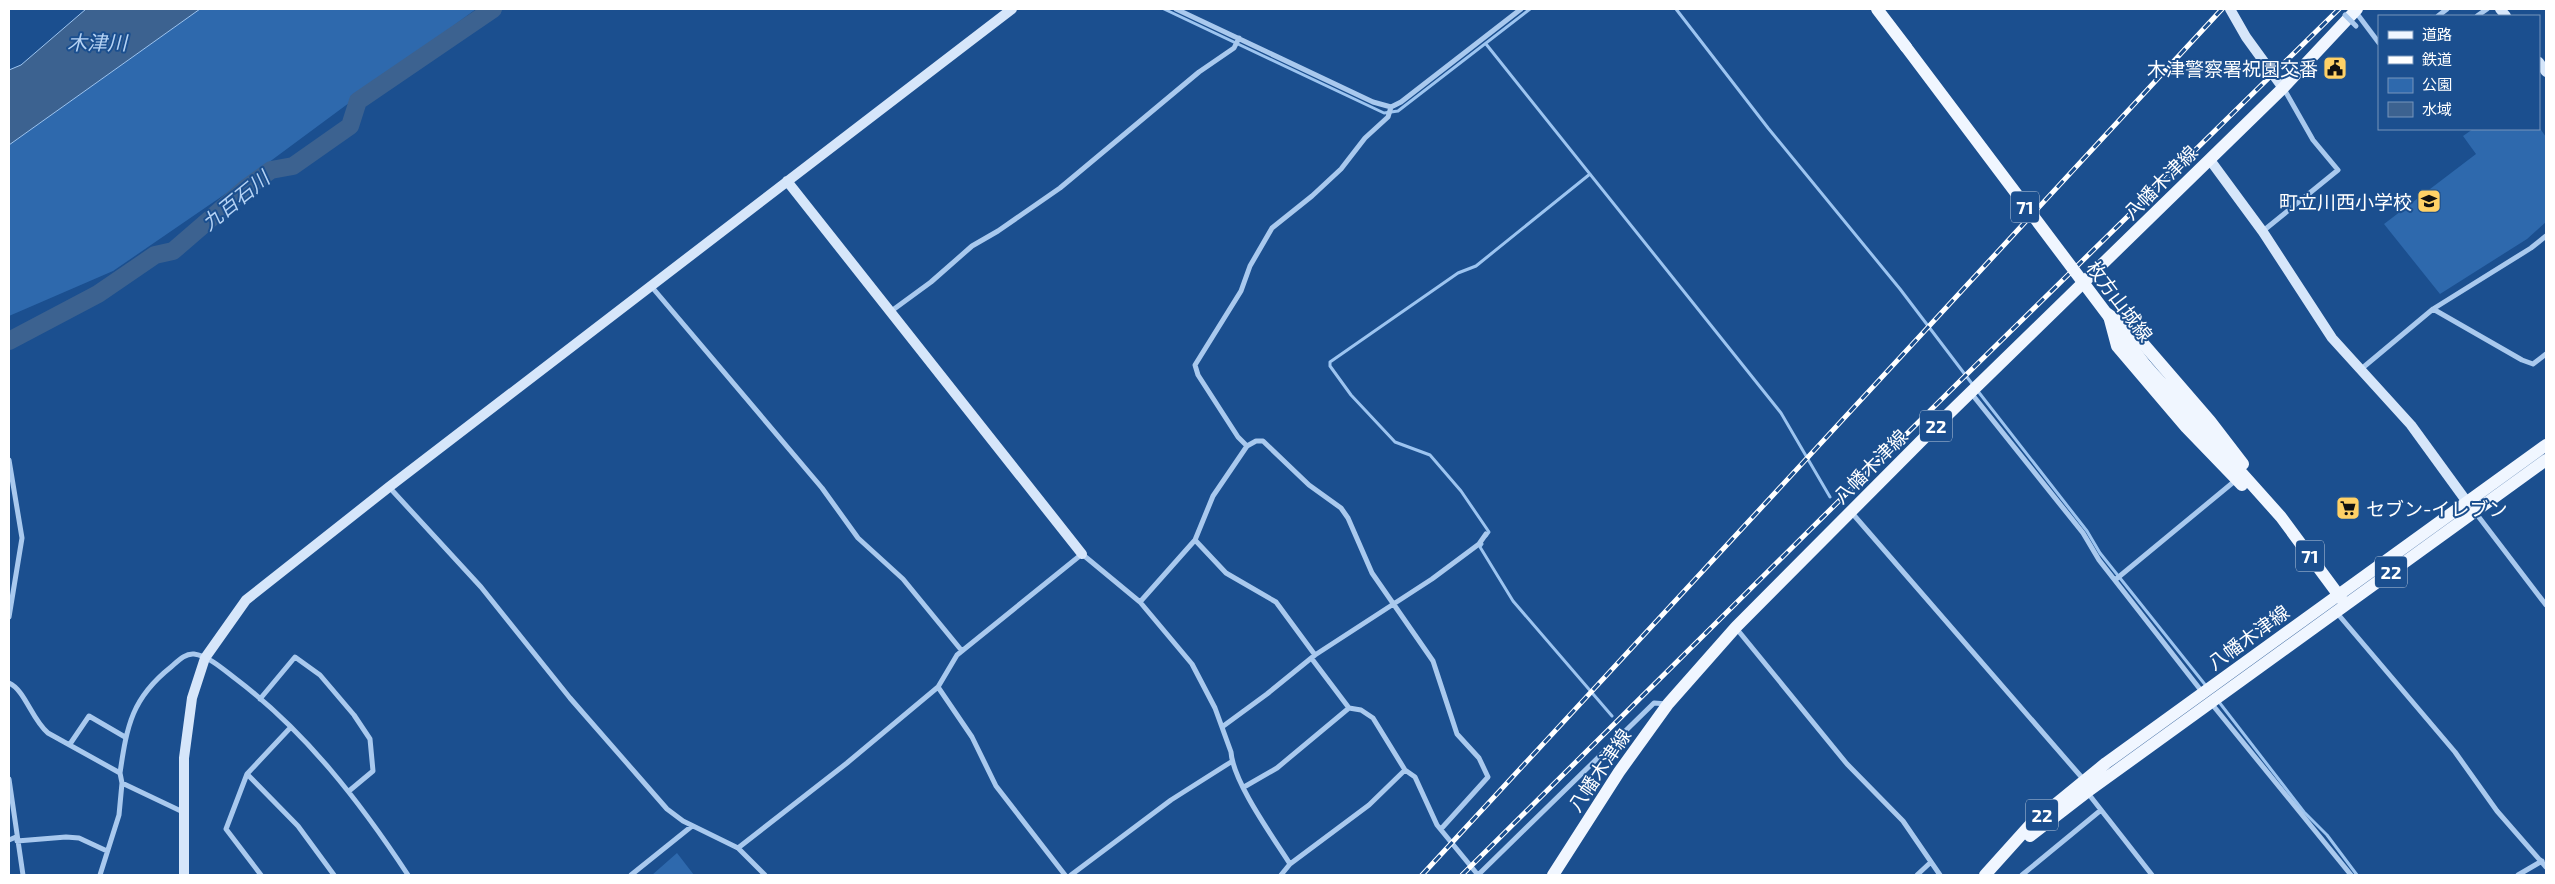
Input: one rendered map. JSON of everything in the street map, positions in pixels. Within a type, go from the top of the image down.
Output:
[{"type":"main road","name":"枚方山城線","points":[[1878,9],[2146,366],[2281,517],[2337,603]]},
{"type":"main road","name":"八幡木津線","points":[[1553,875],[1619,772],[1668,704],[1736,628],[1971,393],[2283,88],[2353,12]]},
{"type":"main road","name":"71","points":[[2085,283],[2109,314],[2134,333],[2210,421],[2253,476],[2281,517]]},
{"type":"main road","name":"71","points":[[2109,314],[2117,346],[2186,427],[2237,480],[2281,517]]},
{"type":"main road","name":"八幡木津線","points":[[2471,507],[2546,445]]},
{"type":"main road","name":"八幡木津線","points":[[1985,875],[2015,840],[2086,786],[2471,507],[2546,460]]},
{"type":"main road","name":"八幡木津線","points":[[1992,875],[2032,834],[2086,786]]},
{"type":"street","points":[[184,875],[183,812],[187,726],[192,698],[205,658],[234,616],[255,592],[1012,9]]},
{"type":"street","points":[[1176,9],[1372,102],[1391,107],[1401,102],[1521,9]]},
{"type":"street","points":[[2230,9],[2246,37],[2283,88],[2313,140],[2338,170],[2262,232]]},
{"type":"street","points":[[2353,12],[2356,26]]},
{"type":"street","points":[[2353,12],[2378,42]]},
{"type":"street","points":[[890,312],[931,282],[972,246],[998,232],[1060,188],[1199,72],[1234,48],[1239,38]]},
{"type":"street","points":[[1247,446],[1238,437],[1198,375],[1194,365],[1241,291],[1250,266],[1272,228],[1312,196],[1341,169],[1366,138],[1388,117],[1391,107]]},
{"type":"street","points":[[2210,160],[2262,232],[2321,323],[2359,370],[2411,425],[2546,605]]},
{"type":"street","points":[[787,181],[1082,554],[1140,602],[1192,664],[1204,683],[1231,752],[1232,762],[1244,788],[1290,864]]},
{"type":"street","points":[[2359,370],[2433,309],[2531,248],[2546,236]]},
{"type":"street","points":[[651,286],[822,488],[858,538],[903,579],[962,651]]},
{"type":"street","points":[[2433,309],[2522,360],[2533,364],[2546,354]]},
{"type":"street","points":[[1971,393],[2082,533],[2099,560],[2207,698],[2352,875]]},
{"type":"street","points":[[1140,602],[1194,540],[1213,496],[1247,446],[1256,441],[1263,441],[1309,485],[1341,508],[1348,518],[1372,573],[1393,606],[1433,661],[1453,727],[1479,758],[1488,777],[1441,830]]},
{"type":"street","points":[[9,460],[22,538],[9,617]]},
{"type":"street","points":[[2115,580],[2237,480]]},
{"type":"street","points":[[389,487],[481,587],[570,698],[660,802],[674,815],[692,826],[738,848],[765,875]]},
{"type":"street","points":[[1852,512],[2086,786],[2101,810],[2152,875]]},
{"type":"street","points":[[1222,727],[1314,657],[1393,606],[1479,544],[1486,534]]},
{"type":"street","points":[[1194,540],[1226,573],[1276,602],[1349,708],[1361,710],[1373,718],[1405,770],[1415,777],[1441,830],[1478,875],[1654,703],[1668,704]]},
{"type":"street","points":[[738,848],[847,763],[938,687],[957,655],[1082,554]]},
{"type":"street","points":[[2337,603],[2455,752],[2496,811],[2546,867]]},
{"type":"street","points":[[1736,628],[1847,764],[1902,821],[1940,875]]},
{"type":"street","points":[[100,875],[119,815],[122,783],[120,772],[125,737],[138,704],[149,686],[187,655],[193,654],[205,658],[260,698],[291,727],[349,792],[408,875]]},
{"type":"street","points":[[260,698],[295,657],[320,675],[354,715],[370,739],[373,771],[349,792]]},
{"type":"street","points":[[9,683],[18,690],[39,726],[120,772]]},
{"type":"street","points":[[938,687],[972,737],[996,786],[1065,875]]},
{"type":"street","points":[[1244,788],[1277,768],[1349,708]]},
{"type":"street","points":[[70,744],[89,716],[125,737]]},
{"type":"street","points":[[261,875],[226,829],[247,774],[291,727]]},
{"type":"street","points":[[1071,875],[1171,800],[1232,762]]},
{"type":"street","points":[[1281,875],[1290,864],[1369,805],[1405,770]]},
{"type":"street","points":[[247,774],[298,826],[334,875]]},
{"type":"street","points":[[9,780],[23,875]]},
{"type":"street","points":[[122,783],[183,812]]},
{"type":"street","points":[[2022,875],[2101,810]]},
{"type":"street","points":[[631,875],[692,826]]},
{"type":"street","points":[[9,840],[78,838],[108,851]]},
{"type":"street","points":[[1917,875],[1931,862]]},
{"type":"street","points":[[2518,875],[2542,862]]},
{"type":"green space","points":[[200,9],[476,9],[234,188],[113,271],[9,316],[9,145]]},
{"type":"green space","points":[[2540,128],[2546,137],[2546,222],[2527,239],[2440,294],[2384,224],[2476,154],[2463,136],[2472,130],[2540,130]]},
{"type":"green space","points":[[677,853],[694,875],[652,875]]},
{"type":"water","name":"木津川","points":[[86,9],[200,9],[9,145],[9,70],[21,65]]},
{"type":"waterway","name":"九百石川","points":[[9,341],[98,294],[155,255],[173,251],[246,188],[271,170],[293,166],[350,126],[358,101],[493,9]]},
{"type":"waterway","points":[[1164,9],[1384,113],[1398,111],[1530,9]]},
{"type":"waterway","points":[[1676,9],[1768,128],[1900,289],[1973,385]]},
{"type":"waterway","points":[[1486,44],[1781,413],[1830,497]]},
{"type":"waterway","points":[[1486,536],[1489,532],[1461,491],[1430,455],[1395,442],[1351,395],[1330,366],[1330,362],[1458,273],[1476,266],[1590,174]]},
{"type":"waterway","points":[[1977,390],[2087,531],[2100,553],[2207,687]]},
{"type":"waterway","points":[[1482,544],[1480,547],[1513,601],[1612,716]]},
{"type":"waterway","points":[[2219,702],[2304,812],[2327,835],[2357,875]]},
{"type":"railway","points":[[1422,875],[2222,9]]},
{"type":"railway","points":[[1462,875],[1968,373],[2339,9]]},
{"type":"place","name":"木津警察署祝園交番","points":[[2335,68]]},
{"type":"place","name":"町立川西小学校","points":[[2429,201]]},
{"type":"place","name":"セブン-イレブン","points":[[2348,508]]}]
